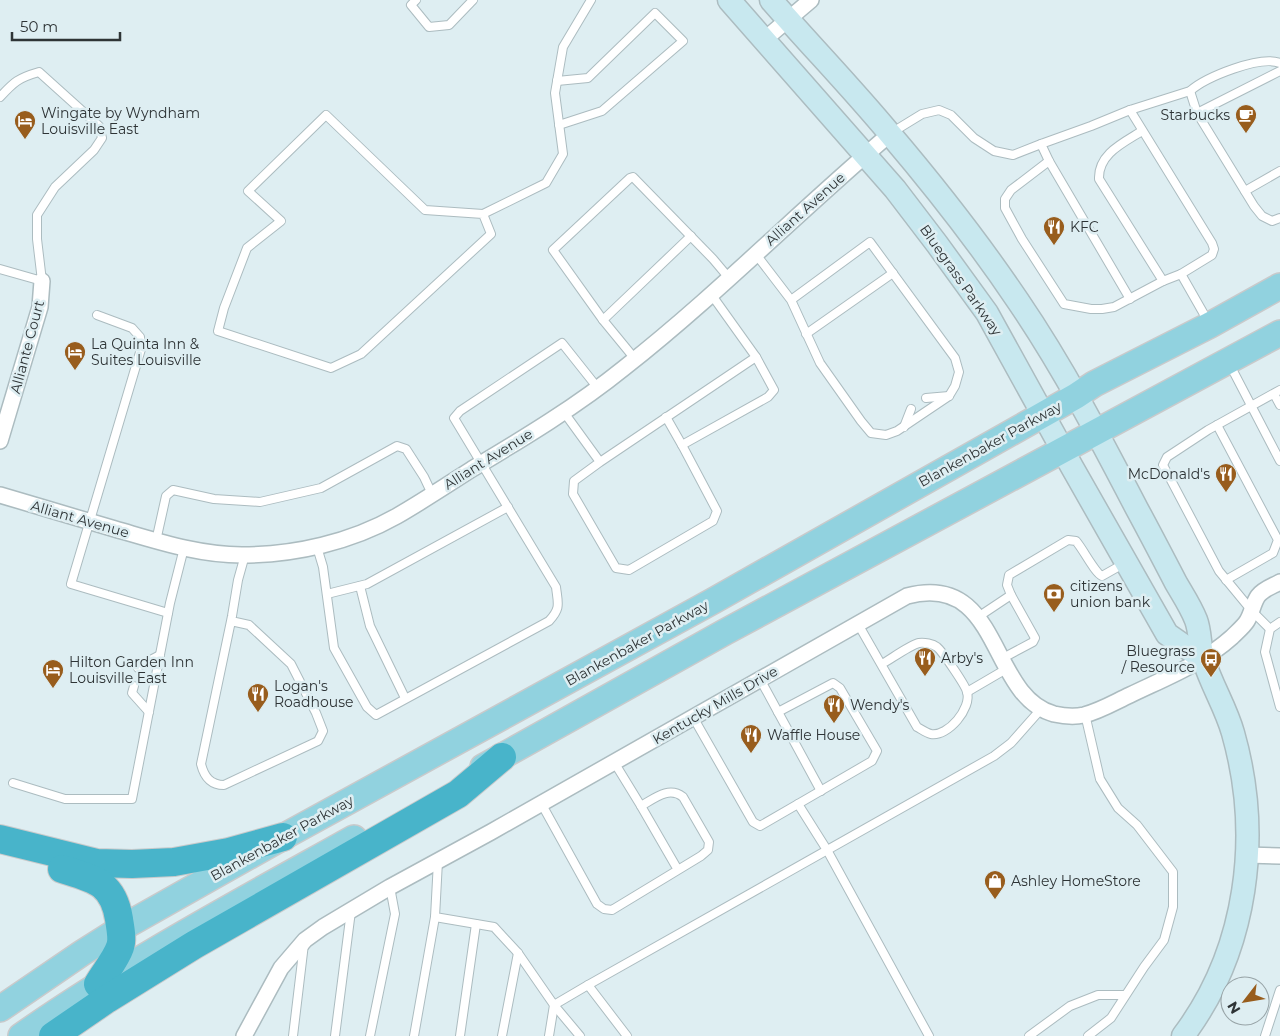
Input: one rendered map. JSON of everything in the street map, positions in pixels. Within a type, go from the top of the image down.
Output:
[{"type":"highway","points":[[53,1036],[107,999],[194,945],[458,794],[502,757]]},
{"type":"highway","points":[[0,839],[98,863],[132,864],[174,862],[229,852],[283,837]]},
{"type":"highway","points":[[0,847],[90,878],[109,891],[117,907],[121,946],[98,984]]},
{"type":"main road","name":"Blankenbaker Parkway","points":[[0,1009],[120,929],[283,837],[713,601],[1076,396],[1094,384],[1210,325],[1280,286]]},
{"type":"main road","points":[[21,1036],[98,984],[159,947],[725,632],[1280,333]]},
{"type":"street","name":"Bluegrass Parkway","points":[[730,0],[895,189],[987,313],[1042,414],[1168,634],[1203,660]]},
{"type":"street","name":"Bluegrass Parkway","points":[[771,0],[890,134],[960,220],[1018,301],[1076,396],[1197,622],[1203,660],[1233,732],[1244,778],[1248,814],[1248,855],[1240,912],[1223,965],[1210,994],[1183,1036]]},
{"type":"street","points":[[764,40],[811,0]]},
{"type":"street","name":"Alliant Avenue","points":[[0,495],[156,541],[205,552],[244,555],[273,554],[338,541],[369,530],[396,516],[528,435],[597,388],[635,359],[711,294],[890,134]]},
{"type":"street","name":"Alliante Court","points":[[0,441],[40,307],[42,281]]},
{"type":"street","name":"Kentucky Mills Drive","points":[[244,1036],[281,968],[304,940],[322,928],[390,887],[693,718],[906,596],[931,593],[958,600],[978,617],[1025,694],[1042,708],[1055,714],[1073,716],[1096,711],[1203,660],[1232,637],[1247,622],[1256,598],[1280,582]]},
{"type":"street","points":[[1248,855],[1280,856]]},
{"type":"lane","points":[[416,0],[411,5],[429,27],[449,25],[473,0]]},
{"type":"lane","points":[[483,214],[491,234],[361,354],[331,368],[218,332],[224,308],[247,248],[281,221],[248,191],[326,115],[425,210],[483,214],[546,183],[563,154],[555,93],[563,47],[590,0]]},
{"type":"lane","points":[[557,81],[588,78],[655,13],[683,41],[602,111],[559,125]]},
{"type":"lane","points":[[890,134],[922,114],[939,110],[951,115],[974,138],[994,150],[1013,155],[1130,110],[1190,91],[1198,84],[1218,75],[1253,63],[1274,61],[1280,63]]},
{"type":"lane","points":[[0,98],[14,81],[38,72],[98,126],[102,138],[94,150],[55,187],[37,215],[37,239],[42,281],[0,269]]},
{"type":"lane","points":[[1197,113],[1280,72]]},
{"type":"lane","points":[[1190,91],[1197,113],[1262,216],[1272,221],[1280,218]]},
{"type":"lane","points":[[1049,161],[1011,190],[1005,199],[1005,208],[1022,239],[1064,304],[1102,310],[1114,307],[1163,281],[1182,274],[1212,256],[1214,249],[1212,242],[1130,110]]},
{"type":"lane","points":[[1142,131],[1105,158],[1099,169],[1099,179],[1163,281]]},
{"type":"lane","points":[[1041,144],[1049,161],[1130,299]]},
{"type":"lane","points":[[1245,191],[1280,171]]},
{"type":"lane","points":[[635,359],[603,320],[553,250],[630,178],[633,178],[691,236],[729,278]]},
{"type":"lane","points":[[603,320],[691,236]]},
{"type":"lane","points":[[755,253],[791,300],[820,363],[861,422],[872,433],[886,435],[904,427],[949,396],[955,386],[959,372],[955,358],[870,242],[791,300]]},
{"type":"lane","points":[[806,334],[893,273]]},
{"type":"lane","points":[[1182,274],[1210,325]]},
{"type":"lane","points":[[682,445],[768,396],[774,390],[756,357],[711,294]]},
{"type":"lane","points":[[97,315],[132,328],[140,337],[141,349],[71,584],[168,612]]},
{"type":"lane","points":[[317,546],[323,567],[334,648],[367,707],[376,715],[549,620],[556,613],[559,606],[556,587],[454,418],[460,411],[562,343],[597,388]]},
{"type":"lane","points":[[666,417],[717,511],[713,520],[629,570],[616,568],[573,494],[574,481],[666,417],[756,357]]},
{"type":"lane","points":[[1228,361],[1280,460]]},
{"type":"lane","points":[[1270,629],[1218,571],[1163,465],[1167,456],[1217,425],[1277,392],[1280,405]]},
{"type":"lane","points":[[926,398],[949,396]]},
{"type":"lane","points":[[904,427],[911,409]]},
{"type":"lane","points":[[563,410],[600,462]]},
{"type":"lane","points":[[1217,425],[1279,539],[1273,553],[1226,580]]},
{"type":"lane","points":[[156,541],[166,496],[173,490],[214,499],[260,502],[320,488],[397,446],[406,449],[424,477],[432,494]]},
{"type":"lane","points":[[327,594],[367,584],[508,506]]},
{"type":"lane","points":[[967,692],[1033,642],[1035,638],[1006,584],[1009,575],[1068,540],[1076,540],[1098,574],[1102,576],[1126,562]]},
{"type":"lane","points":[[13,783],[65,800],[132,799],[168,612],[184,548]]},
{"type":"lane","points":[[231,621],[250,625],[290,664],[308,695],[323,730],[318,742],[224,784],[216,785],[208,781],[201,764],[244,555]]},
{"type":"lane","points":[[360,586],[370,626],[405,698]]},
{"type":"lane","points":[[978,617],[1011,595]]},
{"type":"lane","points":[[1280,622],[1270,629],[1265,652],[1280,707]]},
{"type":"lane","points":[[858,624],[918,727],[931,734],[938,734],[954,724],[962,714],[967,692],[936,646],[928,643],[918,643],[882,664]]},
{"type":"lane","points":[[138,668],[160,655]]},
{"type":"lane","points":[[760,679],[821,791]]},
{"type":"lane","points":[[693,718],[753,822],[760,826],[872,761],[876,751],[840,688],[833,683],[778,712]]},
{"type":"lane","points":[[134,686],[132,693],[149,712]]},
{"type":"lane","points":[[554,1005],[994,756],[1011,743],[1042,708]]},
{"type":"lane","points":[[1085,714],[1100,779],[1118,808],[1137,825],[1173,872],[1173,907],[1164,940],[1111,1018],[1088,1036]]},
{"type":"lane","points":[[614,762],[678,870]]},
{"type":"lane","points":[[541,803],[597,904],[604,909],[612,910],[708,850],[709,842],[684,798],[677,792],[669,792],[641,806]]},
{"type":"lane","points":[[798,804],[827,850],[929,1036]]},
{"type":"lane","points":[[414,1036],[435,917],[438,861]]},
{"type":"lane","points":[[370,1036],[395,914],[390,887]]},
{"type":"lane","points":[[335,1036],[351,911]]},
{"type":"lane","points":[[435,917],[494,927],[518,953],[554,1005],[580,1036]]},
{"type":"lane","points":[[460,1036],[476,924]]},
{"type":"lane","points":[[293,1036],[304,940]]},
{"type":"lane","points":[[502,1036],[518,953]]},
{"type":"lane","points":[[588,985],[627,1036]]},
{"type":"lane","points":[[1265,1036],[1280,990]]},
{"type":"lane","points":[[1029,1036],[1070,1006],[1098,995],[1125,996]]},
{"type":"lane","points":[[549,1036],[554,1005]]},
{"type":"place","name":"Starbucks","points":[[1246,134]]},
{"type":"place","name":"Wingate by Wyndham Louisville East","points":[[25,140]]},
{"type":"place","name":"KFC","points":[[1054,246]]},
{"type":"place","name":"La Quinta Inn & Suites Louisville","points":[[75,371]]},
{"type":"place","name":"McDonald's","points":[[1226,493]]},
{"type":"place","name":"citizens union bank","points":[[1054,613]]},
{"type":"place","name":"Arby's","points":[[925,677]]},
{"type":"place","name":"Bluegrass / Resource","points":[[1211,678]]},
{"type":"place","name":"Hilton Garden Inn Louisville East","points":[[53,689]]},
{"type":"place","name":"Logan's Roadhouse","points":[[258,713]]},
{"type":"place","name":"Wendy's","points":[[834,724]]},
{"type":"place","name":"Waffle House","points":[[751,754]]},
{"type":"place","name":"Ashley HomeStore","points":[[995,900]]}]
